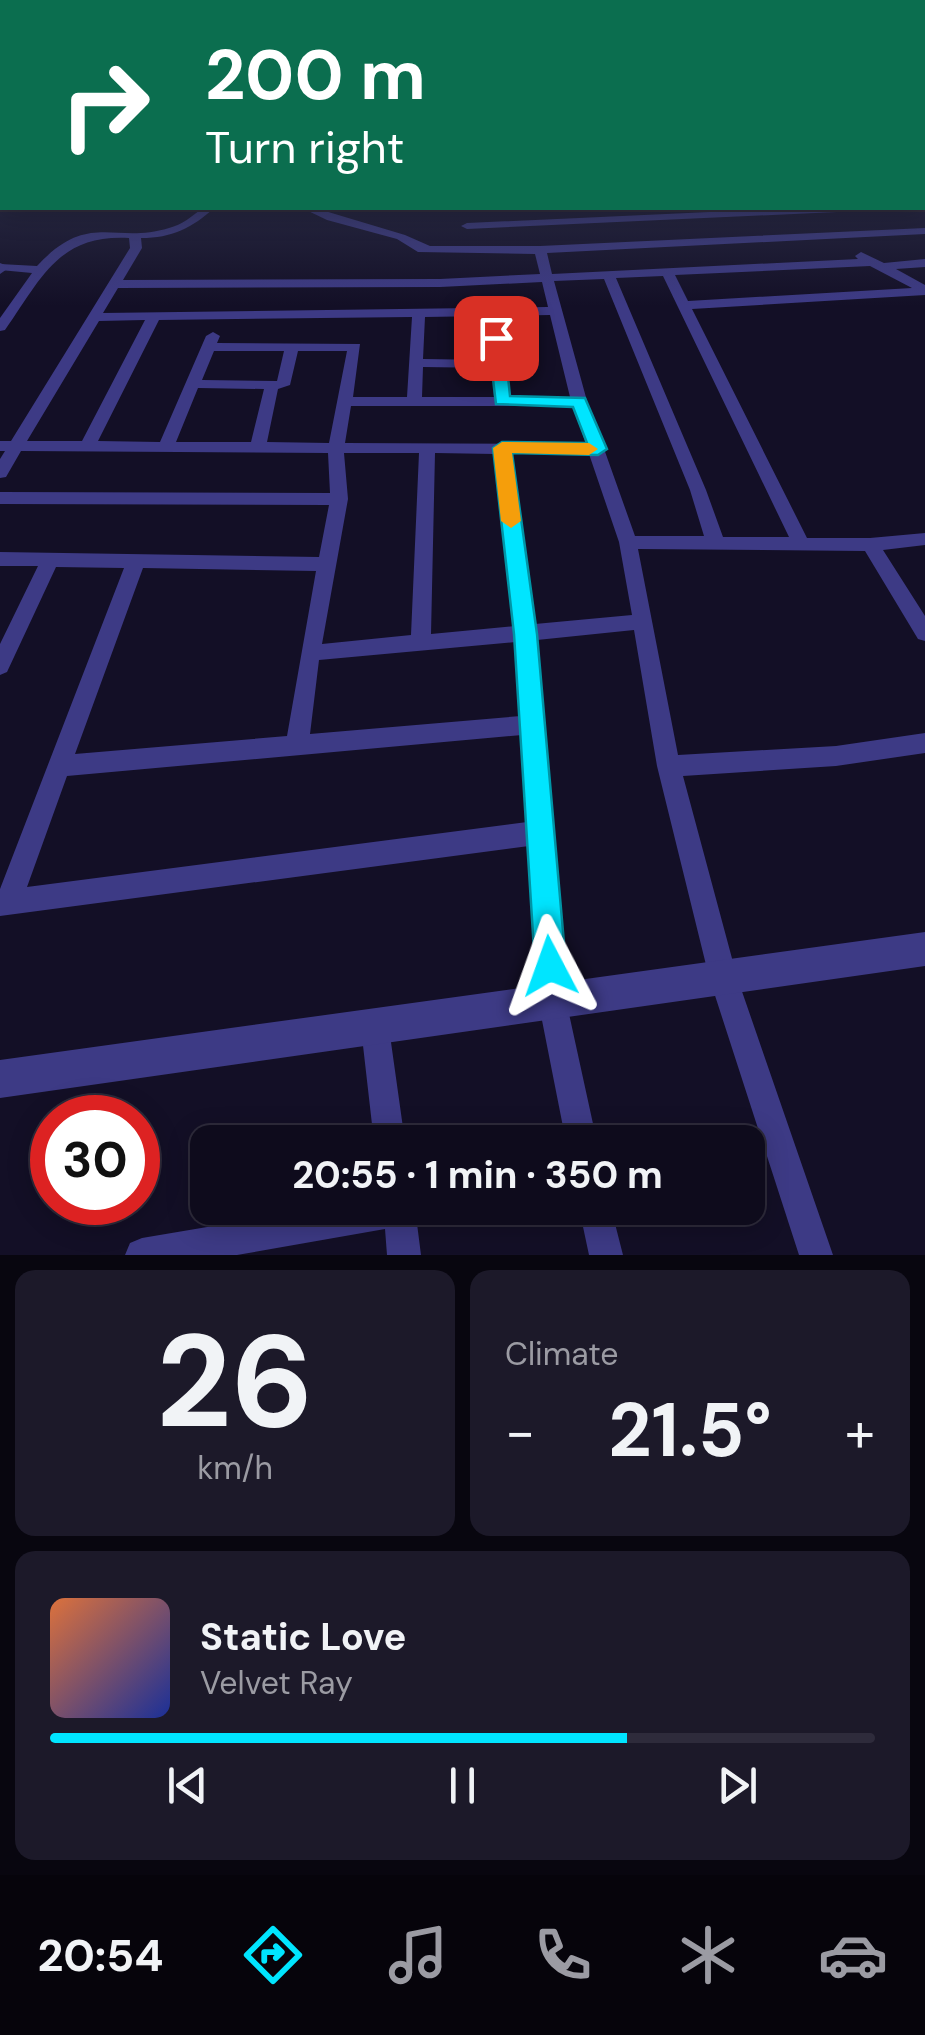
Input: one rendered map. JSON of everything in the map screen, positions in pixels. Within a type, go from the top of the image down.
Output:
[{"type":"street","points":[[0,327],[40,270],[77,240],[115,230],[136,235],[178,230],[206,210]]},
{"type":"street","points":[[312,210],[402,237],[418,248],[540,250],[925,231]]},
{"type":"street","points":[[467,226],[781,210]]},
{"type":"street","points":[[732,211],[756,240]]},
{"type":"street","points":[[0,473],[8,446],[136,248],[136,235]]},
{"type":"street","points":[[830,237],[925,290]]},
{"type":"street","points":[[540,250],[579,402],[628,542],[669,766],[723,977],[816,1255]]},
{"type":"street","points":[[115,284],[550,280],[925,263]]},
{"type":"street","points":[[1,268],[40,270]]},
{"type":"street","points":[[669,274],[802,546]]},
{"type":"street","points":[[610,278],[698,490],[716,544]]},
{"type":"street","points":[[686,305],[925,290]]},
{"type":"street","points":[[93,317],[554,311]]},
{"type":"street","points":[[493,312],[502,401]]},
{"type":"street","points":[[414,401],[419,313]]},
{"type":"street","points":[[88,446],[154,316]]},
{"type":"street","points":[[166,446],[222,316]]},
{"type":"street","points":[[208,347],[355,347],[336,446],[339,500],[325,564],[297,746]]},
{"type":"street","points":[[192,384],[283,384],[292,348]]},
{"type":"street","points":[[418,363],[499,364]]},
{"type":"street","points":[[258,447],[272,384]]},
{"type":"street","points":[[346,402],[579,402]]},
{"type":"street","points":[[8,446],[598,449]]},
{"type":"street","points":[[502,448],[526,634],[552,1000],[578,1125]]},
{"type":"street","points":[[421,645],[427,450]]},
{"type":"street","points":[[0,498],[339,500]]},
{"type":"street","points":[[628,542],[802,546],[925,539]]},
{"type":"street","points":[[870,545],[924,630]]},
{"type":"street","points":[[0,559],[325,564]]},
{"type":"street","points":[[0,666],[50,560]]},
{"type":"street","points":[[136,561],[4,902],[542,832]]},
{"type":"street","points":[[310,653],[641,622]]},
{"type":"street","points":[[58,766],[531,724]]},
{"type":"street","points":[[669,766],[836,756],[925,744]]},
{"type":"street","points":[[0,1079],[925,950]]},
{"type":"street","points":[[375,1028],[388,1125]]},
{"type":"street","points":[[142,1255],[242,1248],[332,1225]]},
{"type":"street","points":[[401,1225],[404,1255]]},
{"type":"street","points":[[599,1225],[606,1255]]},
{"type":"slow traffic","points":[[511,521],[502,448],[589,449]]},
{"type":"route","points":[[496,338],[502,401],[579,402],[598,449],[502,448],[526,634],[550,966]]}]
